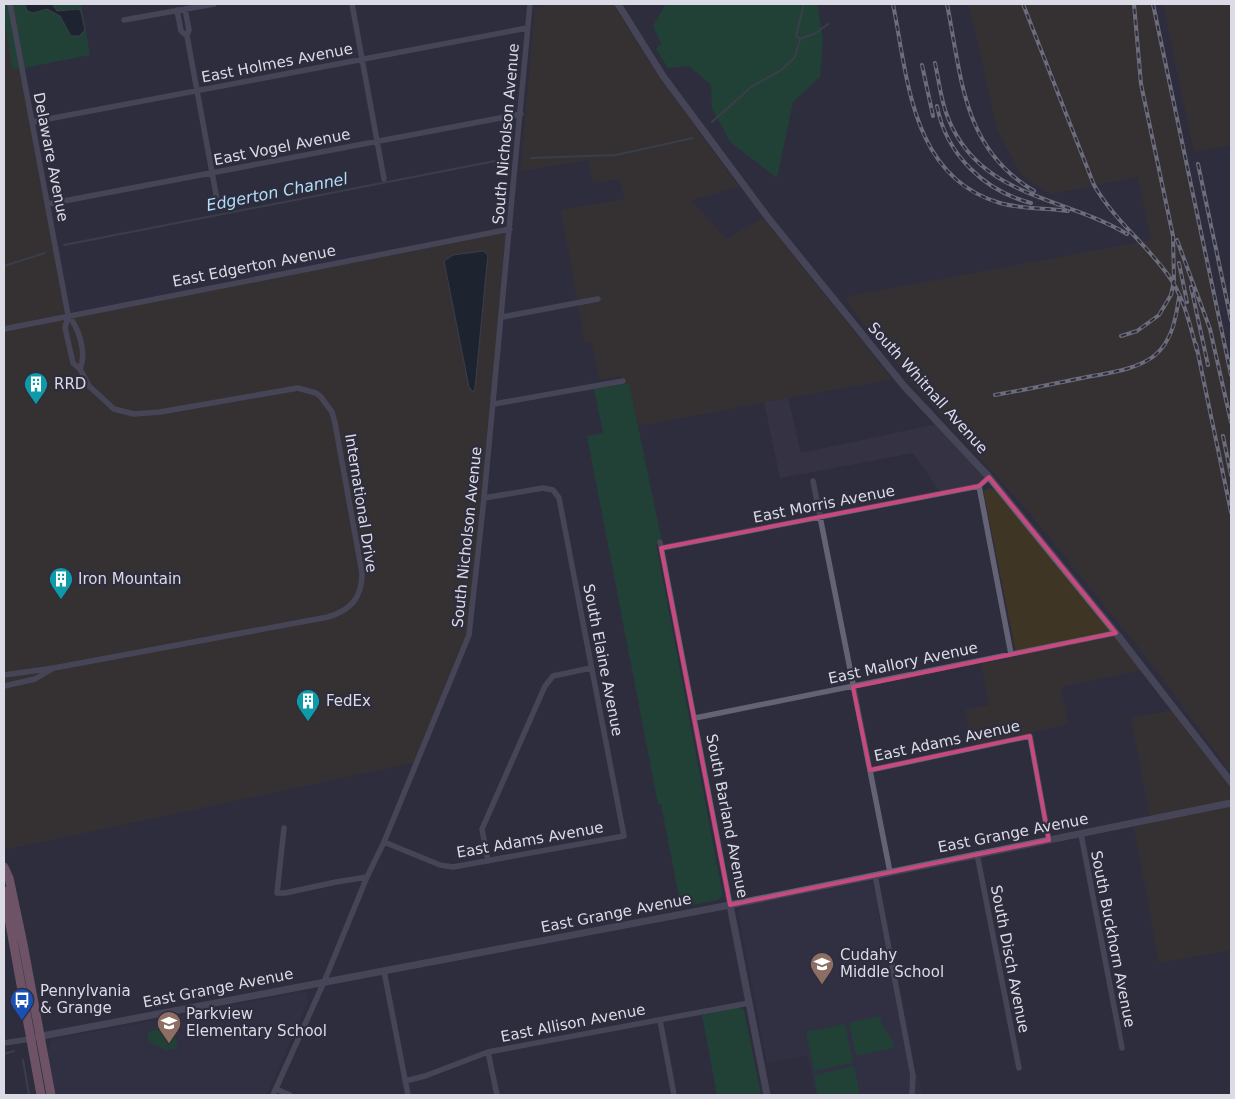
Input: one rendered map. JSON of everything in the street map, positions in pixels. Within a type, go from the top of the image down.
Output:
[{"type":"main road","points":[[4,866],[10,878],[51,1095]]},
{"type":"main road","points":[[4,892],[41,1095]]},
{"type":"street","name":"Delaware Avenue","points":[[10,4],[68,316]]},
{"type":"street","points":[[124,20],[214,4]]},
{"type":"street","points":[[352,4],[384,179]]},
{"type":"street","name":"South Nicholson Avenue","points":[[274,1092],[324,982],[366,877],[384,842],[468,635],[494,404],[530,4]]},
{"type":"street","name":"South Whitnall Avenue","points":[[618,4],[663,76],[752,198],[889,369],[989,477],[1116,633],[1231,782]]},
{"type":"street","points":[[185,9],[189,30],[187,36],[214,173],[218,205]]},
{"type":"street","points":[[177,10],[181,31],[187,36]]},
{"type":"street","name":"East Holmes Avenue","points":[[32,122],[527,28]]},
{"type":"street","name":"East Vogel Avenue","points":[[48,204],[521,114]]},
{"type":"street","name":"East Edgerton Avenue","points":[[4,329],[510,229]]},
{"type":"street","points":[[502,317],[598,299]]},
{"type":"street","points":[[68,316],[76,324],[84,360],[80,369]]},
{"type":"street","name":"International Drive","points":[[4,675],[54,668],[328,617],[352,606],[360,593],[362,581],[335,423],[326,402],[316,392],[290,389],[160,412],[134,414],[110,407],[89,386],[80,369],[73,363],[65,328],[68,316]]},
{"type":"street","points":[[494,404],[623,381]]},
{"type":"street","points":[[989,477],[979,486],[1011,654]]},
{"type":"street","points":[[813,481],[890,872]]},
{"type":"street","name":"East Morris Avenue","points":[[660,545],[820,517],[979,486]]},
{"type":"street","name":"South Elaine Avenue","points":[[484,498],[543,488],[553,490],[559,498],[624,836]]},
{"type":"street","name":"South Barland Avenue","points":[[660,545],[767,1095]]},
{"type":"street","name":"East Mallory Avenue","points":[[695,718],[1116,633]]},
{"type":"street","name":"International Drive","points":[[4,686],[35,679],[54,668]]},
{"type":"street","points":[[488,861],[482,829],[544,686],[553,676],[591,668]]},
{"type":"street","name":"East Adams Avenue","points":[[870,770],[1030,736],[1049,840]]},
{"type":"street","name":"East Grange Avenue","points":[[4,1044],[730,905],[1231,803]]},
{"type":"street","points":[[284,828],[277,892],[285,893],[366,877]]},
{"type":"street","name":"South Buckhorn Avenue","points":[[1081,834],[1122,1048]]},
{"type":"street","name":"East Adams Avenue","points":[[384,842],[440,865],[453,867],[624,836]]},
{"type":"street","name":"South Disch Avenue","points":[[977,854],[1019,1068]]},
{"type":"street","points":[[875,875],[913,1076],[912,1092]]},
{"type":"street","points":[[384,971],[408,1095]]},
{"type":"street","name":"East Allison Avenue","points":[[405,1081],[425,1076],[488,1052],[748,1003]]},
{"type":"street","points":[[660,1020],[674,1095]]},
{"type":"street","points":[[488,1052],[496,1095]]},
{"type":"street","points":[[274,1092],[290,1095]]},
{"type":"highlighted area","points":[[989,477],[1116,633],[853,687],[870,770],[1030,736],[1049,840],[730,905],[661,548],[979,486]]},
{"type":"shaded area","points":[[4,4],[26,67],[22,68],[69,315],[510,229],[469,635],[417,762],[4,850]]},
{"type":"shaded area","points":[[25,4],[52,4],[57,11],[79,9],[85,30],[79,36],[71,36],[60,16],[47,9],[33,13],[27,11]]},
{"type":"shaded area","points":[[555,4],[613,4],[657,74],[739,187],[690,200],[727,239],[763,218],[892,379],[638,426],[629,383],[624,384],[622,376],[599,380],[592,342],[585,343],[561,210],[625,199],[619,179],[593,184],[589,160],[521,171],[535,8]]},
{"type":"shaded area","points":[[969,4],[1153,4],[1231,385],[1231,773],[1151,663],[1027,510],[912,383],[857,316],[845,297],[1151,240],[1138,177],[1051,194],[1021,175],[997,129]]},
{"type":"shaded area","points":[[1163,4],[1231,4],[1231,145],[1194,152]]},
{"type":"shaded area","points":[[483,251],[488,255],[475,388],[473,392],[469,387],[444,261],[453,255]]},
{"type":"shaded area","points":[[788,398],[801,453],[938,424],[989,477],[979,486],[941,493],[913,453],[780,478],[764,402]]},
{"type":"shaded area","points":[[990,488],[996,491],[1142,670],[1061,687],[1068,724],[972,745],[965,710],[989,705],[981,664],[1017,657],[984,494],[984,491]]},
{"type":"shaded area","points":[[1173,710],[1231,786],[1231,950],[1159,963],[1134,827],[1151,823],[1131,718]]},
{"type":"shaded area","name":"Cudahy Middle School","points":[[868,882],[873,885],[910,1076],[918,1075],[922,1095],[816,1095],[807,1055],[767,1063],[738,911],[744,906]]},
{"type":"shaded area","name":"Parkview Elementary School","points":[[303,992],[307,994],[308,1002],[266,1095],[55,1095],[48,1057],[48,1049],[52,1040]]},
{"type":"green space","points":[[4,4],[81,4],[90,55],[13,70],[4,19]]},
{"type":"green space","points":[[666,4],[817,4],[823,39],[820,77],[793,102],[777,178],[730,142],[712,108],[711,85],[689,66],[668,68],[656,49],[661,43],[653,26]]},
{"type":"green space","points":[[629,383],[662,542],[656,544],[723,896],[718,900],[681,907],[661,804],[658,804],[587,436],[603,433],[594,389]]},
{"type":"green space","points":[[739,1007],[744,1010],[761,1095],[717,1095],[702,1015]]},
{"type":"green space","points":[[880,1016],[882,1024],[894,1044],[893,1048],[856,1054],[849,1023]]},
{"type":"green space","points":[[845,1024],[853,1063],[814,1071],[806,1032]]},
{"type":"green space","points":[[173,1027],[178,1048],[166,1050],[149,1042],[147,1032]]},
{"type":"green space","points":[[854,1066],[860,1095],[818,1095],[814,1075]]},
{"type":"waterway","name":"Edgerton Channel","points":[[712,122],[751,87],[780,71],[795,57],[800,39],[796,36],[804,4]]},
{"type":"waterway","points":[[800,39],[816,33],[828,24]]},
{"type":"waterway","name":"Edgerton Channel","points":[[531,158],[616,155],[693,138]]},
{"type":"waterway","name":"Edgerton Channel","points":[[64,245],[495,161]]},
{"type":"waterway","name":"Edgerton Channel","points":[[4,266],[45,253]]},
{"type":"waterway","points":[[4,1054],[14,1051]]},
{"type":"waterway","points":[[23,1060],[29,1095]]},
{"type":"railway","points":[[893,4],[910,93],[919,122],[931,148],[948,171],[970,190],[1000,203],[1068,211]]},
{"type":"railway","points":[[947,4],[962,84],[969,109],[979,132],[992,154],[1010,174],[1034,191]]},
{"type":"railway","points":[[1023,4],[1094,185],[1102,198],[1159,263],[1174,284],[1186,312],[1197,351]]},
{"type":"railway","points":[[1121,336],[1137,331],[1159,315],[1171,295],[1174,280],[1173,236],[1141,84],[1134,4]]},
{"type":"railway","points":[[1153,4],[1231,375]]},
{"type":"railway","points":[[935,63],[948,118],[962,144],[980,165],[1002,180],[1026,192],[1102,221],[1127,234]]},
{"type":"railway","points":[[922,65],[933,116]]},
{"type":"railway","points":[[937,106],[949,140],[958,155],[970,168],[998,190],[1031,203]]},
{"type":"railway","points":[[1198,164],[1231,320]]},
{"type":"railway","points":[[1177,240],[1210,329],[1231,422]]},
{"type":"railway","points":[[1179,263],[1187,302]]},
{"type":"railway","points":[[1191,287],[1208,365]]},
{"type":"railway","points":[[995,395],[1120,371],[1146,361],[1160,350],[1169,337],[1175,321],[1179,297]]},
{"type":"railway","points":[[1196,344],[1231,512]]},
{"type":"railway","points":[[1223,436],[1231,475]]},
{"type":"place","name":"RRD","points":[[36,405]]},
{"type":"place","name":"Iron Mountain","points":[[61,600]]},
{"type":"place","name":"FedEx","points":[[308,722]]},
{"type":"place","name":"Cudahy Middle School","points":[[822,985]]},
{"type":"place","name":"Pennylvania & Grange","points":[[22,1021]]},
{"type":"place","name":"Parkview Elementary School","points":[[169,1044]]}]
